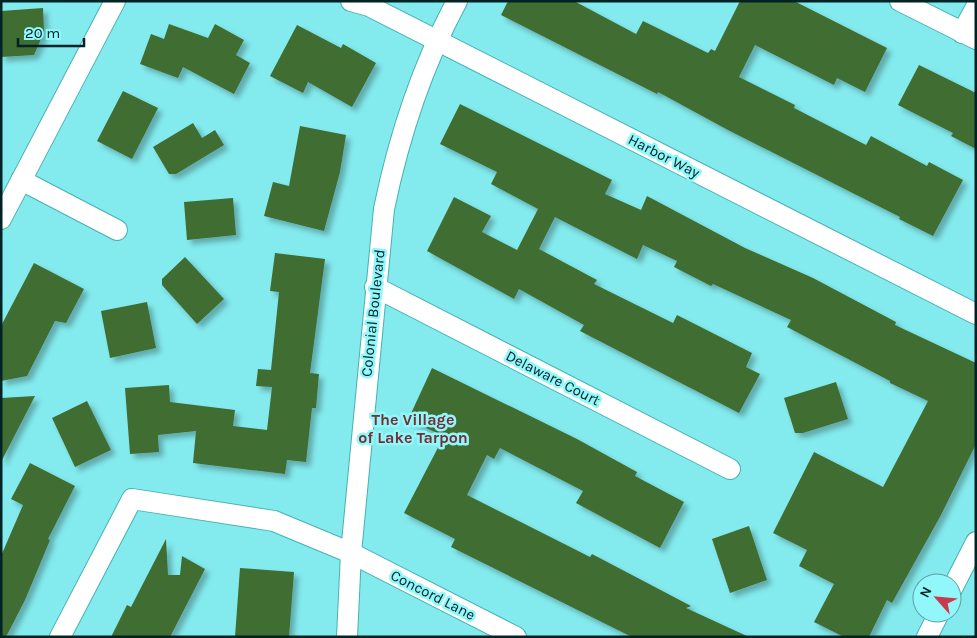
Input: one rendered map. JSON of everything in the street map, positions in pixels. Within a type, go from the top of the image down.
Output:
[{"type":"street","points":[[1,219],[115,1]]},
{"type":"street","name":"Harbor Way","points":[[350,1],[369,6],[976,314]]},
{"type":"street","name":"Colonial Boulevard","points":[[347,637],[351,553],[375,286],[384,209],[395,158],[411,101],[436,41],[457,1]]},
{"type":"street","points":[[900,1],[969,36],[976,7]]},
{"type":"street","points":[[21,180],[117,230]]},
{"type":"street","name":"Delaware Court","points":[[375,286],[730,469]]},
{"type":"street","name":"Concord Lane","points":[[60,637],[132,499],[274,520],[351,553],[516,637]]},
{"type":"street","points":[[960,573],[976,542]]},
{"type":"street","points":[[927,637],[934,623]]},
{"type":"building","points":[[508,1],[574,1],[636,34],[643,21],[708,53],[711,49],[715,51],[740,1],[794,1],[887,48],[865,92],[837,78],[834,85],[755,45],[739,77],[795,105],[794,108],[866,145],[871,136],[927,166],[929,162],[963,180],[933,236],[899,219],[900,217],[728,130],[658,92],[657,94],[501,15]]},
{"type":"building","points":[[43,8],[44,32],[34,55],[1,57],[1,11]]},
{"type":"building","points":[[169,24],[208,38],[215,24],[244,40],[236,55],[250,63],[234,94],[183,67],[178,78],[140,64],[151,34],[164,39]]},
{"type":"building","points":[[297,25],[341,48],[343,44],[376,63],[352,107],[308,82],[303,93],[270,76]]},
{"type":"building","points":[[919,65],[976,93],[976,149],[951,136],[953,133],[898,105]]},
{"type":"building","points":[[123,91],[158,108],[132,159],[97,141]]},
{"type":"building","points":[[460,104],[612,180],[605,194],[641,210],[647,196],[745,248],[813,278],[896,322],[895,325],[976,363],[976,444],[941,515],[892,603],[887,600],[869,637],[844,637],[814,622],[834,584],[799,566],[807,550],[773,533],[814,452],[883,487],[928,401],[890,383],[890,381],[787,327],[791,320],[713,284],[711,286],[674,267],[677,261],[643,245],[637,259],[555,217],[539,249],[597,280],[594,284],[673,323],[677,315],[752,353],[746,367],[760,374],[739,413],[580,331],[584,325],[519,289],[514,299],[427,251],[454,197],[491,216],[482,232],[517,250],[538,209],[491,184],[497,172],[440,144]]},
{"type":"building","points":[[193,123],[202,138],[215,130],[224,145],[176,174],[169,174],[153,147]]},
{"type":"building","points":[[300,126],[346,135],[340,172],[324,231],[264,216],[273,182],[289,186]]},
{"type":"building","points":[[233,198],[236,235],[187,240],[184,202]]},
{"type":"building","points":[[275,253],[325,259],[310,373],[319,374],[316,408],[312,408],[306,462],[287,460],[285,474],[193,463],[196,431],[158,435],[159,452],[130,454],[125,388],[169,385],[170,402],[235,410],[233,426],[267,430],[272,387],[256,386],[258,369],[271,370],[279,292],[270,291]]},
{"type":"building","points":[[185,257],[224,299],[197,324],[162,285],[162,279]]},
{"type":"building","points":[[34,263],[84,289],[66,323],[55,321],[27,376],[1,381],[1,326]]},
{"type":"building","points":[[147,302],[156,348],[110,358],[101,311]]},
{"type":"building","points":[[432,368],[577,439],[637,472],[635,476],[684,502],[660,548],[576,503],[583,491],[500,448],[494,459],[487,455],[467,495],[590,557],[592,554],[691,606],[686,608],[749,637],[632,637],[451,547],[455,539],[404,513],[444,436],[408,420]]},
{"type":"building","points":[[836,382],[848,419],[803,433],[795,433],[784,398]]},
{"type":"building","points":[[35,396],[1,462],[1,398]]},
{"type":"building","points":[[87,401],[111,450],[75,467],[52,418]]},
{"type":"building","points":[[30,463],[75,486],[48,539],[50,540],[25,600],[6,637],[1,637],[1,556],[23,505],[11,499]]},
{"type":"building","points":[[749,526],[767,580],[730,593],[712,539]]},
{"type":"building","points":[[166,539],[168,575],[180,575],[182,556],[205,569],[170,637],[111,637],[127,605],[131,607]]},
{"type":"building","points":[[240,568],[294,572],[289,637],[235,637]]},
{"type":"district","name":"The Village of Lake Tarpon","points":[[413,428]]}]
